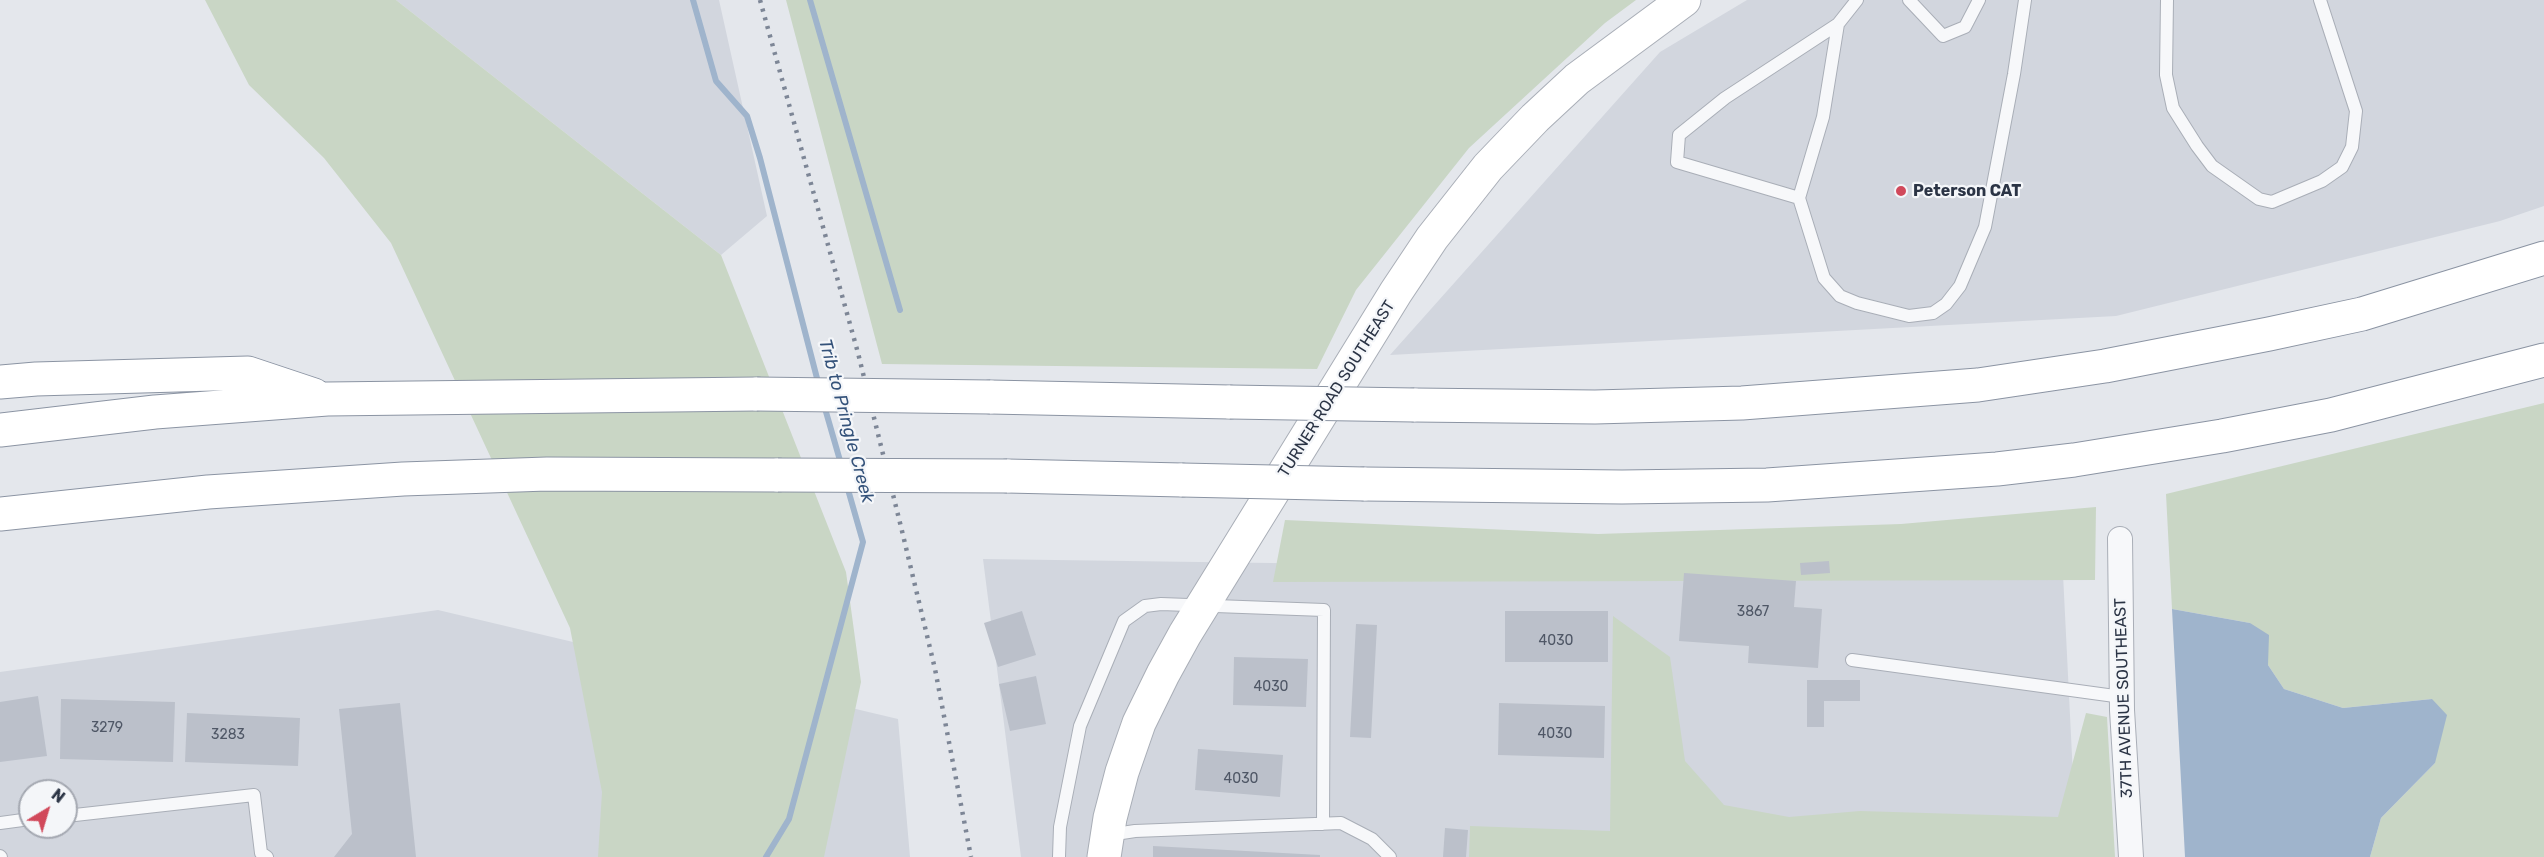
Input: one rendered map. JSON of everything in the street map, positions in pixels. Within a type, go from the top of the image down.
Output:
[{"type":"main road","name":"TURNER ROAD SOUTHEAST","points":[[1106,846],[1122,772],[1139,723],[1180,644],[1396,292],[1461,199],[1535,118],[1577,79],[1684,0]]},
{"type":"main road","points":[[0,430],[155,412],[327,399],[757,394],[1595,407],[1742,403],[1978,385],[2105,366],[2362,314],[2544,258]]},
{"type":"main road","points":[[0,514],[208,492],[403,479],[547,474],[1007,477],[1622,487],[1756,485],[1997,469],[2074,460],[2331,415],[2544,360]]},
{"type":"main road","points":[[0,382],[248,373],[327,399]]},
{"type":"street","name":"37TH AVENUE SOUTHEAST","points":[[2120,539],[2122,697],[2131,857]]},
{"type":"lane","points":[[1799,198],[1677,162],[1679,135],[1725,98],[1838,24],[1857,0]]},
{"type":"lane","points":[[1909,0],[1943,36],[1965,27],[1979,0]]},
{"type":"lane","points":[[1838,24],[1824,117],[1799,198],[1824,278],[1840,296],[1857,303],[1909,316],[1933,313],[1946,304],[1960,286],[1985,227],[2014,74],[2025,0]]},
{"type":"lane","points":[[2167,0],[2166,75],[2173,108],[2212,166],[2259,199],[2272,202],[2322,181],[2342,167],[2352,147],[2356,111],[2320,0]]},
{"type":"lane","points":[[1059,857],[1060,827],[1080,726],[1124,621],[1145,606],[1161,604],[1324,610],[1323,824]]},
{"type":"lane","points":[[1852,660],[2122,697]]},
{"type":"lane","points":[[78,815],[254,795],[261,853],[267,857]]},
{"type":"lane","points":[[0,823],[18,821]]},
{"type":"lane","points":[[1106,846],[1135,831],[1341,823],[1372,839],[1390,857]]},
{"type":"shaded area","points":[[396,0],[719,0],[767,216],[721,255]]},
{"type":"shaded area","points":[[1747,0],[2544,0],[2544,206],[2500,221],[2116,316],[1390,355],[1660,52]]},
{"type":"shaded area","points":[[983,559],[2063,574],[2077,857],[1021,857]]},
{"type":"shaded area","points":[[438,610],[898,719],[910,857],[0,857],[0,672]]},
{"type":"green space","points":[[205,0],[396,0],[721,255],[846,572],[861,682],[824,857],[598,857],[602,792],[570,628],[391,243],[324,158],[249,85]]},
{"type":"green space","points":[[786,0],[1636,0],[1605,23],[1469,148],[1356,290],[1317,369],[882,364]]},
{"type":"green space","points":[[2544,403],[2544,857],[2370,857],[2381,818],[2435,763],[2432,699],[2343,708],[2284,689],[2268,665],[2250,623],[2172,609],[2166,494]]},
{"type":"green space","points":[[2096,507],[2095,580],[1273,582],[1285,520],[1598,534],[1901,524]]},
{"type":"green space","points":[[1613,616],[1670,657],[1685,761],[1724,805],[1789,817],[1860,811],[2058,817],[2086,713],[2107,717],[2115,857],[1469,857],[1470,826],[1610,831]]},
{"type":"water","points":[[2172,609],[2250,623],[2269,635],[2268,665],[2284,689],[2343,708],[2432,699],[2447,715],[2435,763],[2381,818],[2370,857],[2185,857]]},
{"type":"building","points":[[1829,561],[1830,573],[1801,575],[1800,563]]},
{"type":"building","points":[[1684,573],[1796,581],[1794,607],[1822,609],[1818,668],[1748,663],[1749,646],[1679,641]]},
{"type":"building","points":[[1022,611],[1036,655],[998,667],[984,623]]},
{"type":"building","points":[[1505,611],[1608,611],[1608,662],[1505,662]]},
{"type":"building","points":[[1356,624],[1377,625],[1371,738],[1350,737]]},
{"type":"building","points":[[1234,657],[1308,659],[1306,707],[1233,705]]},
{"type":"building","points":[[1036,676],[1046,724],[1010,731],[999,684]]},
{"type":"building","points":[[1807,680],[1860,680],[1860,701],[1824,701],[1824,727],[1807,727]]},
{"type":"building","points":[[38,696],[47,756],[0,762],[0,702]]},
{"type":"building","points":[[61,699],[175,702],[173,762],[60,759]]},
{"type":"building","points":[[400,703],[416,857],[334,857],[352,834],[339,709]]},
{"type":"building","points":[[1499,703],[1605,706],[1604,758],[1498,755]]},
{"type":"building","points":[[187,713],[300,718],[298,766],[185,762]]},
{"type":"building","points":[[1198,749],[1283,755],[1280,797],[1195,790]]},
{"type":"building","points":[[1445,828],[1468,830],[1466,857],[1443,857]]},
{"type":"building","points":[[1153,846],[1320,855],[1320,857],[1153,857]]},
{"type":"waterway","name":"Trib to Pringle Creek","points":[[693,0],[716,81],[747,116],[819,386]]},
{"type":"waterway","points":[[810,0],[900,310]]},
{"type":"waterway","name":"Trib to Pringle Creek","points":[[824,405],[841,464]]},
{"type":"waterway","name":"Trib to Pringle Creek","points":[[766,857],[789,819],[863,542],[847,486]]},
{"type":"railway","points":[[760,0],[858,353],[902,531],[935,669],[971,857]]},
{"type":"place","name":"Peterson CAT","points":[[1901,191]]}]
